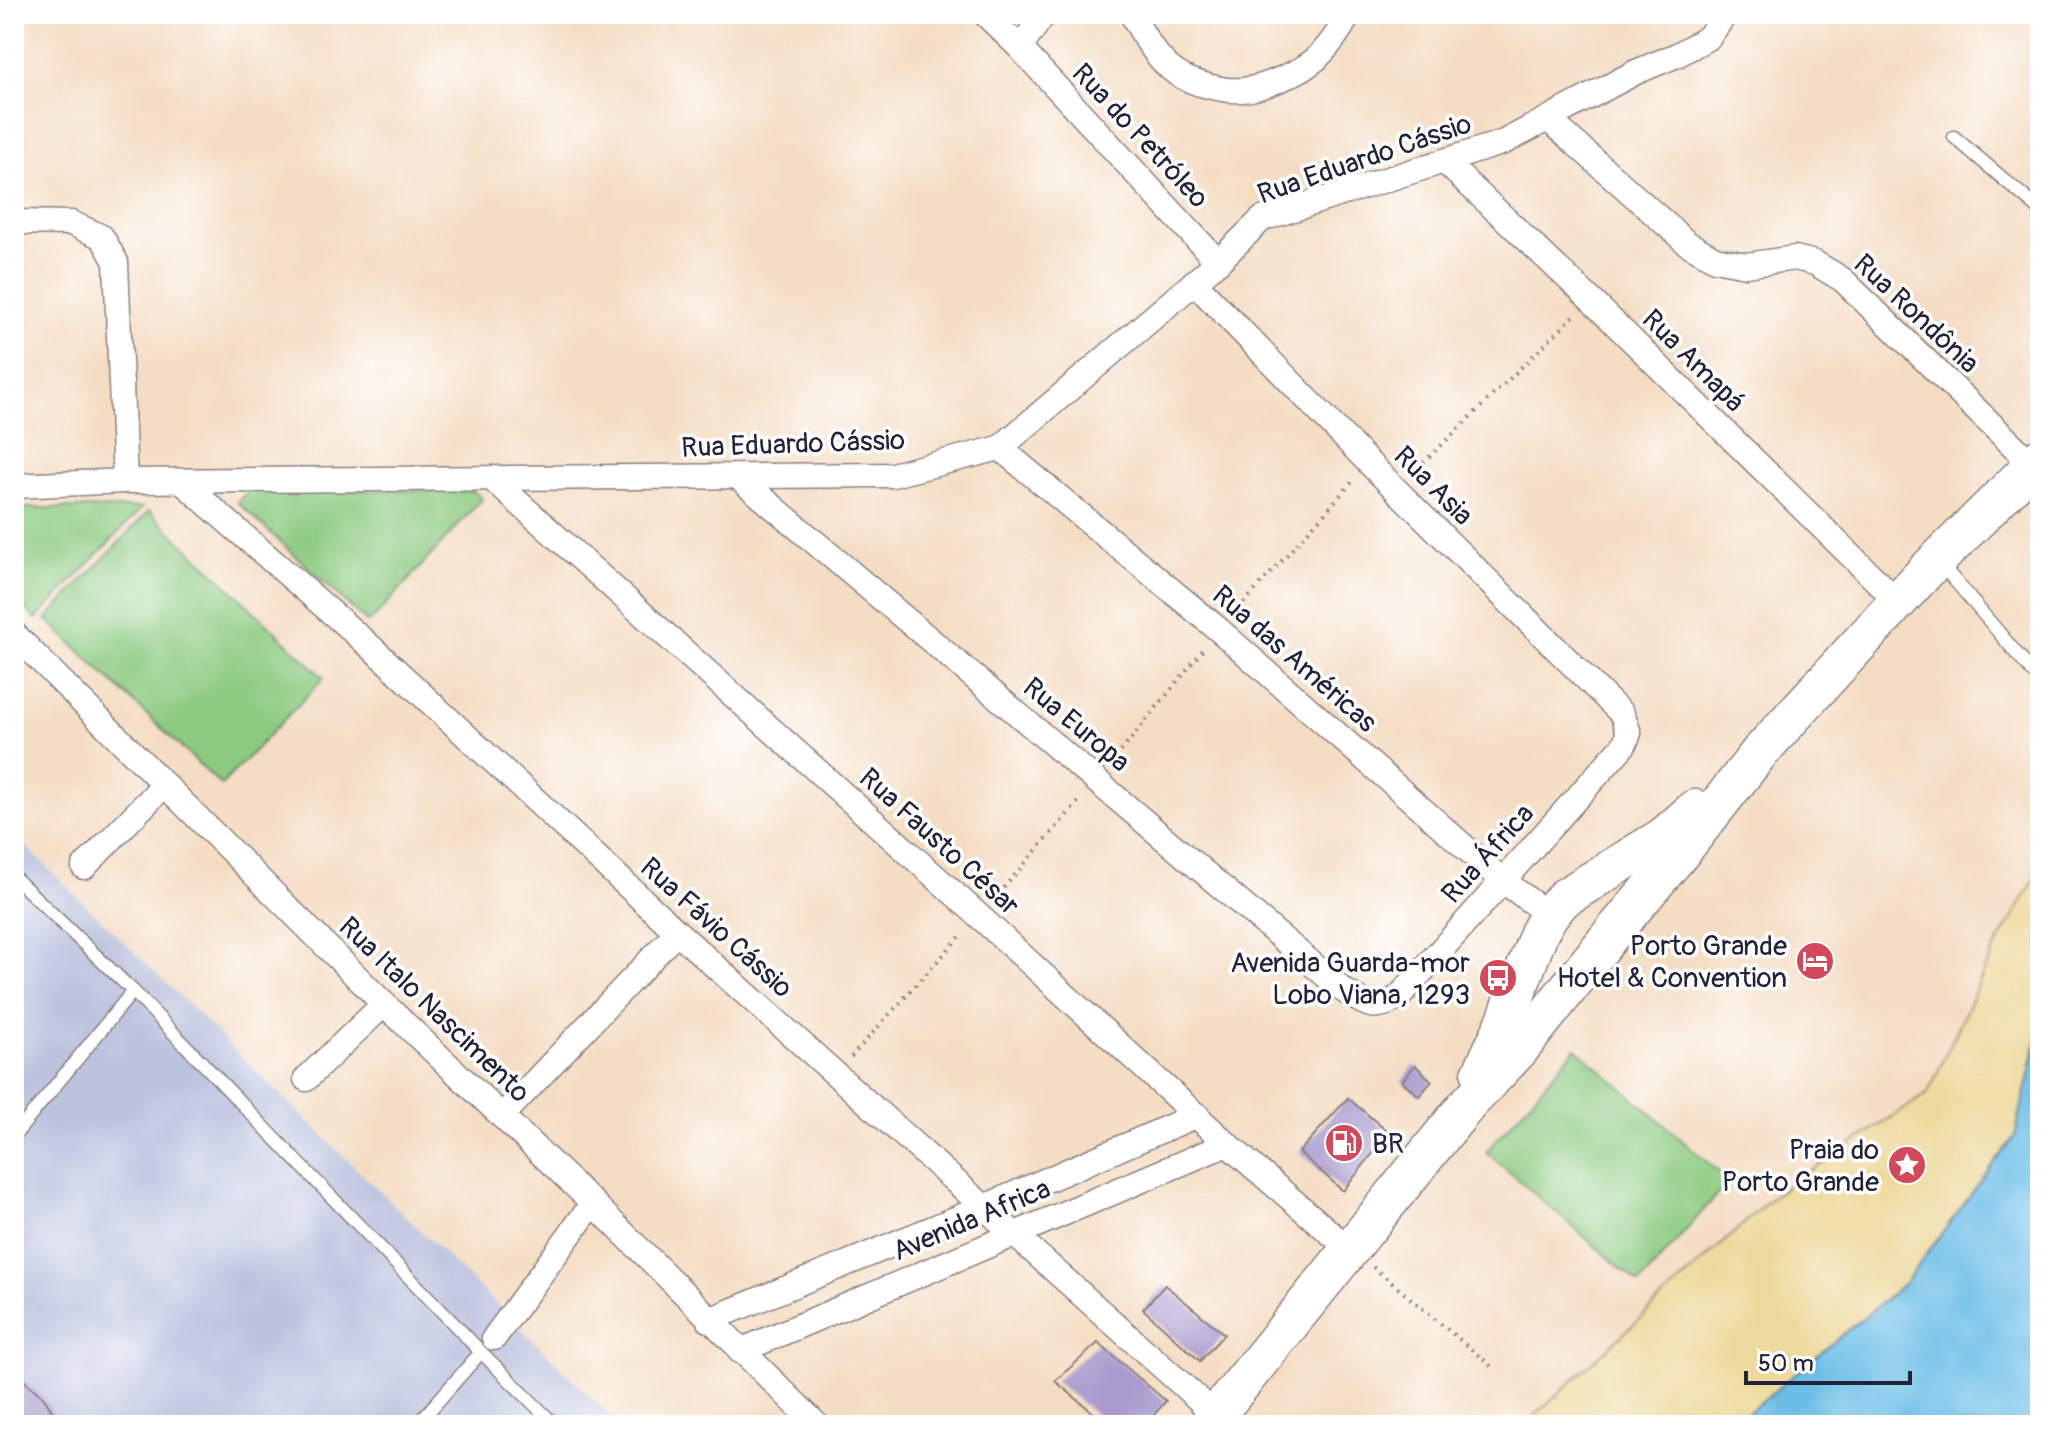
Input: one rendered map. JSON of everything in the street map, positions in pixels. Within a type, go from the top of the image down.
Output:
[{"type":"main road","points":[[1212,1420],[1466,1106],[1519,1050],[1760,752],[1898,602],[2036,461]]},
{"type":"main road","points":[[1466,1106],[1551,916],[1663,837],[1760,752]]},
{"type":"main road","points":[[1551,916],[1592,912],[1601,921],[1598,951]]},
{"type":"main road","points":[[1551,916],[1559,953],[1598,951]]},
{"type":"street","name":"Rua do Petróleo","points":[[985,14],[1218,262]]},
{"type":"street","points":[[1020,48],[1044,14]]},
{"type":"street","points":[[1132,14],[1144,37],[1175,73],[1197,83],[1241,91],[1275,81],[1314,61],[1336,37],[1349,14]]},
{"type":"street","name":"Rua Eduardo Cássio","points":[[14,486],[125,481],[892,475],[1000,448],[1218,262],[1262,219],[1446,163],[1504,142],[1709,37],[1722,14]]},
{"type":"street","name":"Rua Rondônia","points":[[1548,119],[1687,243],[1715,259],[1746,265],[1795,258],[1815,263],[1843,280],[2036,461]]},
{"type":"street","name":"Rua Amapá","points":[[1446,163],[1591,300],[1898,602]]},
{"type":"street","points":[[14,222],[71,223],[102,237],[116,262],[125,481]]},
{"type":"street","name":"Rua Asia","points":[[1194,282],[1622,714],[1629,733]]},
{"type":"street","name":"Rua das Américas","points":[[1000,448],[1219,630],[1502,880],[1551,916]]},
{"type":"street","name":"Rua Europa","points":[[738,477],[1343,990],[1369,1006],[1383,1007]]},
{"type":"street","name":"Rua Fausto César","points":[[491,478],[1227,1144],[1349,1249]]},
{"type":"street","name":"Rua Fávio Cássio","points":[[181,481],[372,648],[677,932],[1013,1233],[1212,1420]]},
{"type":"street","name":"Rua Italo Nascimento","points":[[14,634],[384,1004],[593,1203],[815,1425]]},
{"type":"street","name":"Rua África","points":[[1383,1007],[1399,997],[1624,745],[1629,733]]},
{"type":"street","points":[[84,867],[164,785]]},
{"type":"street","points":[[502,1116],[677,932]]},
{"type":"street","points":[[306,1079],[384,1004]]},
{"type":"street","name":"Avenida Africa","points":[[709,1320],[1197,1115]]},
{"type":"street","name":"Avenida Africa","points":[[740,1351],[1227,1144]]},
{"type":"street","points":[[488,1345],[593,1203]]},
{"type":"lane","points":[[1954,137],[2040,210]]},
{"type":"lane","points":[[1938,561],[2040,681]]},
{"type":"lane","points":[[14,877],[133,991],[488,1345],[555,1425]]},
{"type":"lane","points":[[14,1136],[133,991]]},
{"type":"lane","points":[[417,1425],[488,1345]]},
{"type":"path","points":[[1396,489],[1591,300]]},
{"type":"path","points":[[1349,1249],[1491,1366]]},
{"type":"shaded area","points":[[14,835],[620,1425],[14,1425]]},
{"type":"green space","points":[[249,490],[474,491],[482,499],[367,622],[237,502]]},
{"type":"green space","points":[[14,508],[142,508],[36,619],[14,598]]},
{"type":"green space","points":[[149,511],[324,678],[221,785],[46,619]]},
{"type":"green space","points":[[1576,1048],[1729,1181],[1639,1284],[1486,1152]]},
{"type":"sand","name":"Praia do Porto Grande","points":[[2040,870],[2040,1026],[2015,1136],[1904,1284],[1733,1425],[1524,1425],[1777,1193],[1928,1093],[1994,950]]},
{"type":"water","points":[[2040,1026],[2040,1425],[1733,1425],[1904,1284],[2015,1136]]},
{"type":"building","name":"BR","points":[[1415,1065],[1432,1081],[1419,1096],[1402,1081]]},
{"type":"building","name":"BR","points":[[1348,1098],[1389,1133],[1343,1191],[1299,1152]]},
{"type":"building","points":[[1165,1285],[1224,1334],[1200,1361],[1143,1309]]},
{"type":"building","points":[[1098,1343],[1166,1401],[1145,1425],[1108,1425],[1055,1381]]},
{"type":"building","points":[[14,1372],[43,1397],[61,1425],[14,1425]]},
{"type":"place","name":"Porto Grande Hotel & Convention","points":[[1815,961]]},
{"type":"place","name":"Avenida Guarda-mor Lobo Viana, 1293","points":[[1498,978]]},
{"type":"place","name":"BR","points":[[1344,1143]]},
{"type":"place","name":"Praia do Porto Grande","points":[[1907,1165]]}]
